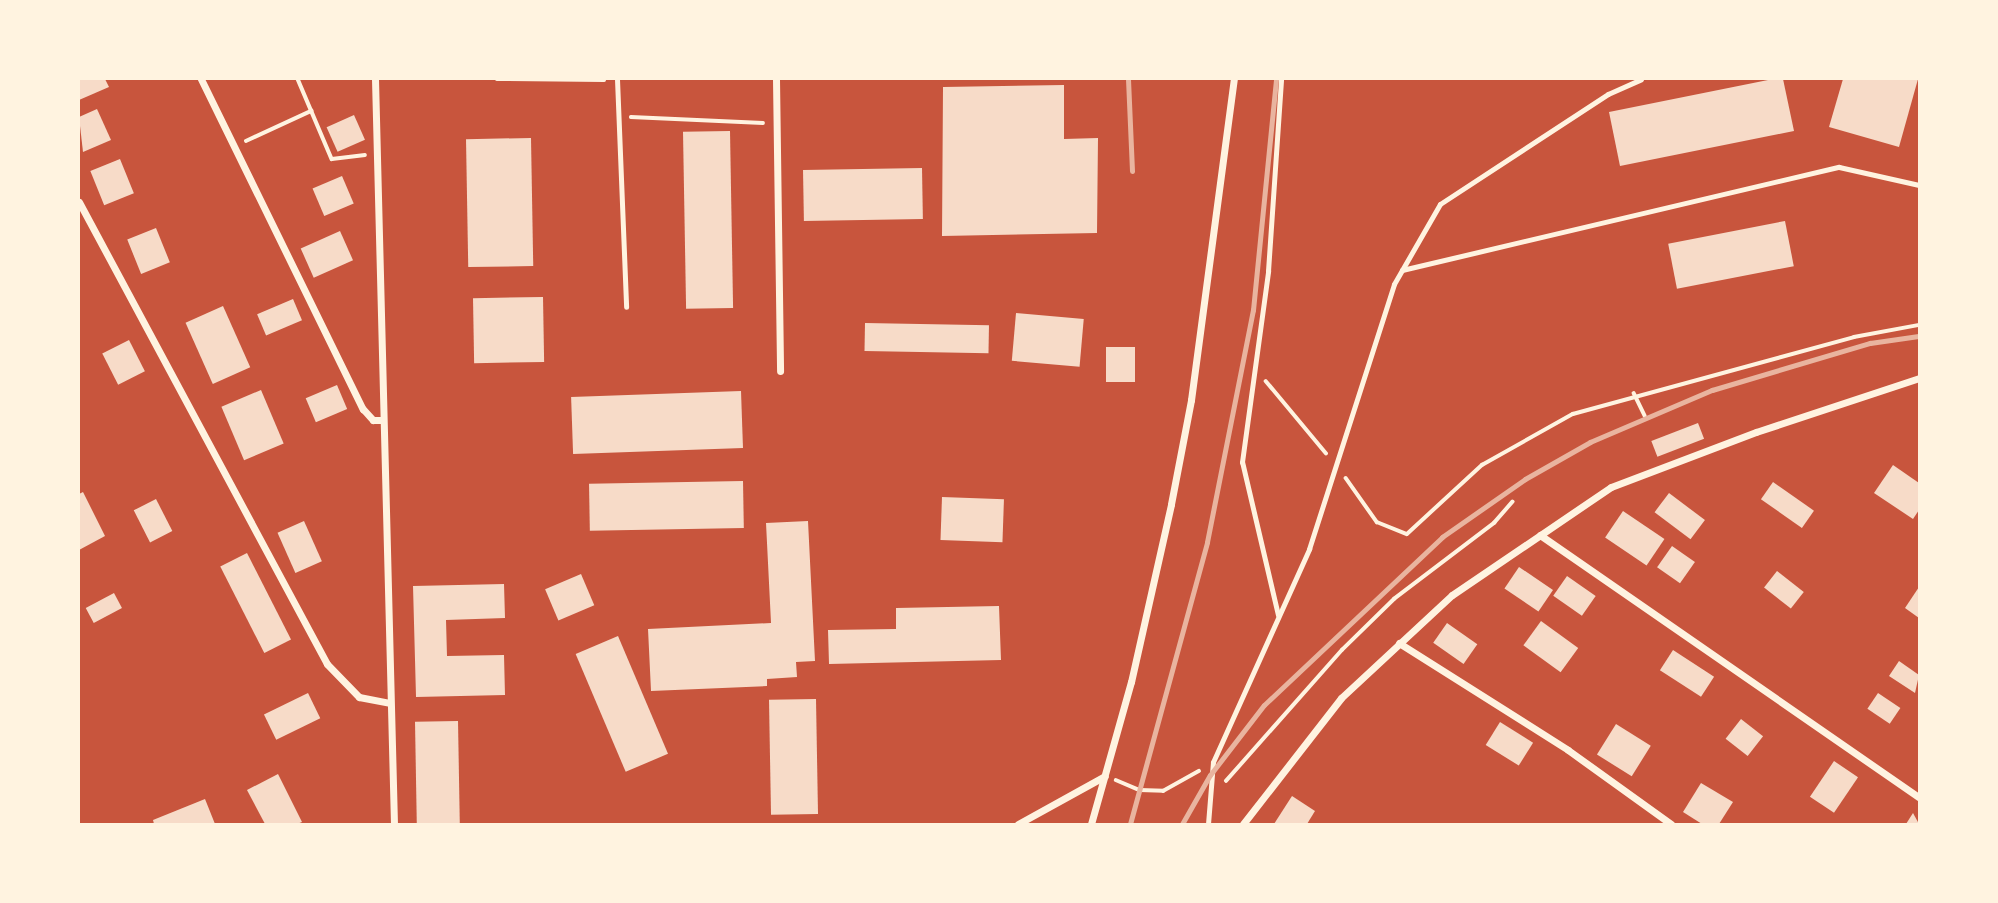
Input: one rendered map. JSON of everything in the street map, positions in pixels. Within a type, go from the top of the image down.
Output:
[{"type":"street","points":[[201,79],[363,409],[373,420],[383,420]]},
{"type":"street","points":[[375,79],[394,824]]},
{"type":"street","points":[[776,79],[780,371]]},
{"type":"street","points":[[1091,824],[1131,682],[1191,400],[1234,79]]},
{"type":"street","points":[[79,202],[327,664],[359,697],[389,703]]},
{"type":"street","points":[[1243,824],[1341,698],[1399,643],[1452,595],[1611,487],[1756,432],[1919,378]]},
{"type":"street","points":[[1539,536],[1919,797]]},
{"type":"street","points":[[1399,643],[1567,750],[1671,824]]},
{"type":"street","points":[[1018,824],[1106,775]]},
{"type":"lane","points":[[1278,615],[1242,462],[1255,369],[1275,178],[1281,79]]},
{"type":"lane","points":[[1208,824],[1213,762],[1309,549],[1402,270],[1440,204],[1608,94],[1641,79]]},
{"type":"lane","points":[[617,80],[626,307]]},
{"type":"lane","points":[[1402,270],[1839,167],[1919,185]]},
{"type":"lane","points":[[1275,178],[1283,178]]},
{"type":"path","points":[[298,79],[331,159],[378,154]]},
{"type":"path","points":[[497,79],[617,80]]},
{"type":"path","points":[[234,147],[312,111]]},
{"type":"path","points":[[619,116],[776,123]]},
{"type":"path","points":[[1255,369],[1336,465],[1377,522],[1407,534],[1482,466],[1573,414],[1634,393],[1854,337],[1919,325]]},
{"type":"path","points":[[1634,393],[1645,416]]},
{"type":"path","points":[[1209,801],[1342,650],[1394,599],[1494,523],[1512,502]]},
{"type":"path","points":[[1128,786],[1163,791],[1213,762]]},
{"type":"building","points":[[79,79],[105,79],[109,87],[79,100]]},
{"type":"building","points":[[1783,79],[1794,131],[1620,166],[1609,112]]},
{"type":"building","points":[[1843,79],[1918,79],[1899,147],[1829,127]]},
{"type":"building","points":[[1064,85],[1064,139],[1098,138],[1097,233],[942,236],[943,87]]},
{"type":"building","points":[[97,109],[111,140],[83,152],[79,117]]},
{"type":"building","points":[[354,115],[365,140],[338,152],[327,127]]},
{"type":"building","points":[[730,131],[733,308],[686,309],[683,132]]},
{"type":"building","points":[[531,138],[533,266],[468,267],[466,139]]},
{"type":"building","points":[[120,159],[134,193],[104,205],[90,171]]},
{"type":"building","points":[[922,168],[923,219],[804,221],[803,170]]},
{"type":"building","points":[[342,176],[354,204],[324,216],[313,189]]},
{"type":"building","points":[[1785,221],[1794,266],[1677,289],[1668,244]]},
{"type":"building","points":[[156,228],[170,262],[141,274],[127,240]]},
{"type":"building","points":[[340,231],[353,260],[314,278],[301,248]]},
{"type":"building","points":[[543,297],[544,362],[474,363],[473,298]]},
{"type":"building","points":[[293,299],[302,320],[266,335],[257,314]]},
{"type":"building","points":[[223,306],[250,367],[213,384],[186,323]]},
{"type":"building","points":[[1016,313],[1084,319],[1080,367],[1012,361]]},
{"type":"building","points":[[865,323],[989,325],[988,353],[865,351]]},
{"type":"building","points":[[129,340],[145,371],[118,385],[102,354]]},
{"type":"building","points":[[1106,347],[1135,347],[1135,382],[1106,382]]},
{"type":"building","points":[[337,385],[347,409],[316,422],[306,398]]},
{"type":"building","points":[[261,390],[284,443],[244,460],[221,407]]},
{"type":"building","points":[[741,391],[743,448],[573,454],[571,397]]},
{"type":"building","points":[[1698,423],[1704,439],[1657,457],[1651,441]]},
{"type":"building","points":[[1893,465],[1919,483],[1919,510],[1913,519],[1874,493]]},
{"type":"building","points":[[743,481],[744,528],[590,531],[589,484]]},
{"type":"building","points":[[1773,482],[1814,511],[1802,528],[1761,499]]},
{"type":"building","points":[[83,492],[105,536],[79,550],[79,494]]},
{"type":"building","points":[[1669,493],[1705,520],[1690,539],[1655,512]]},
{"type":"building","points":[[942,497],[1004,499],[1002,542],[940,540]]},
{"type":"building","points":[[156,499],[172,531],[150,542],[134,510]]},
{"type":"building","points":[[1623,511],[1664,539],[1647,565],[1605,538]]},
{"type":"building","points":[[304,521],[322,561],[295,573],[278,533]]},
{"type":"building","points":[[808,521],[815,661],[796,662],[797,677],[767,679],[767,686],[651,691],[648,629],[771,623],[766,523]]},
{"type":"building","points":[[1672,546],[1695,562],[1680,583],[1657,567]]},
{"type":"building","points":[[247,553],[291,639],[264,653],[220,567]]},
{"type":"building","points":[[1519,567],[1553,590],[1538,611],[1504,589]]},
{"type":"building","points":[[1777,571],[1804,592],[1791,608],[1764,588]]},
{"type":"building","points":[[581,574],[594,605],[558,621],[545,589]]},
{"type":"building","points":[[1567,576],[1596,596],[1582,616],[1553,596]]},
{"type":"building","points":[[504,584],[505,618],[446,620],[447,656],[504,655],[505,695],[416,697],[413,586]]},
{"type":"building","points":[[1919,587],[1919,618],[1905,608]]},
{"type":"building","points":[[114,593],[122,608],[94,623],[86,608]]},
{"type":"building","points":[[999,606],[1001,660],[829,664],[828,630],[896,629],[896,608]]},
{"type":"building","points":[[1541,621],[1578,648],[1561,672],[1523,645]]},
{"type":"building","points":[[1447,623],[1477,644],[1464,664],[1433,643]]},
{"type":"building","points":[[618,636],[668,754],[626,772],[576,654]]},
{"type":"building","points":[[1673,650],[1714,677],[1701,697],[1660,670]]},
{"type":"building","points":[[1899,661],[1919,675],[1915,693],[1889,676]]},
{"type":"building","points":[[308,693],[320,718],[276,740],[264,714]]},
{"type":"building","points":[[1878,693],[1900,708],[1890,724],[1867,709]]},
{"type":"building","points":[[816,699],[818,814],[771,815],[769,700]]},
{"type":"building","points":[[1741,719],[1763,736],[1748,756],[1726,739]]},
{"type":"building","points":[[458,721],[460,824],[417,824],[415,722]]},
{"type":"building","points":[[1500,722],[1533,743],[1519,766],[1486,745]]},
{"type":"building","points":[[1616,724],[1651,746],[1632,776],[1597,755]]},
{"type":"building","points":[[1834,761],[1858,777],[1834,813],[1810,797]]},
{"type":"building","points":[[278,774],[302,822],[265,824],[247,790]]},
{"type":"building","points":[[1701,783],[1733,802],[1719,824],[1702,824],[1683,812]]},
{"type":"building","points":[[1292,796],[1315,811],[1307,824],[1274,824]]},
{"type":"building","points":[[205,799],[215,824],[154,824],[153,820]]},
{"type":"building","points":[[1913,813],[1919,824],[1906,824]]},
{"type":"railway","points":[[1128,79],[1132,171]]},
{"type":"railway","points":[[1130,824],[1207,542],[1253,310],[1276,79]]},
{"type":"railway","points":[[1182,824],[1210,775],[1264,705],[1442,537],[1525,479],[1590,442],[1712,390],[1870,343],[1919,336]]}]
